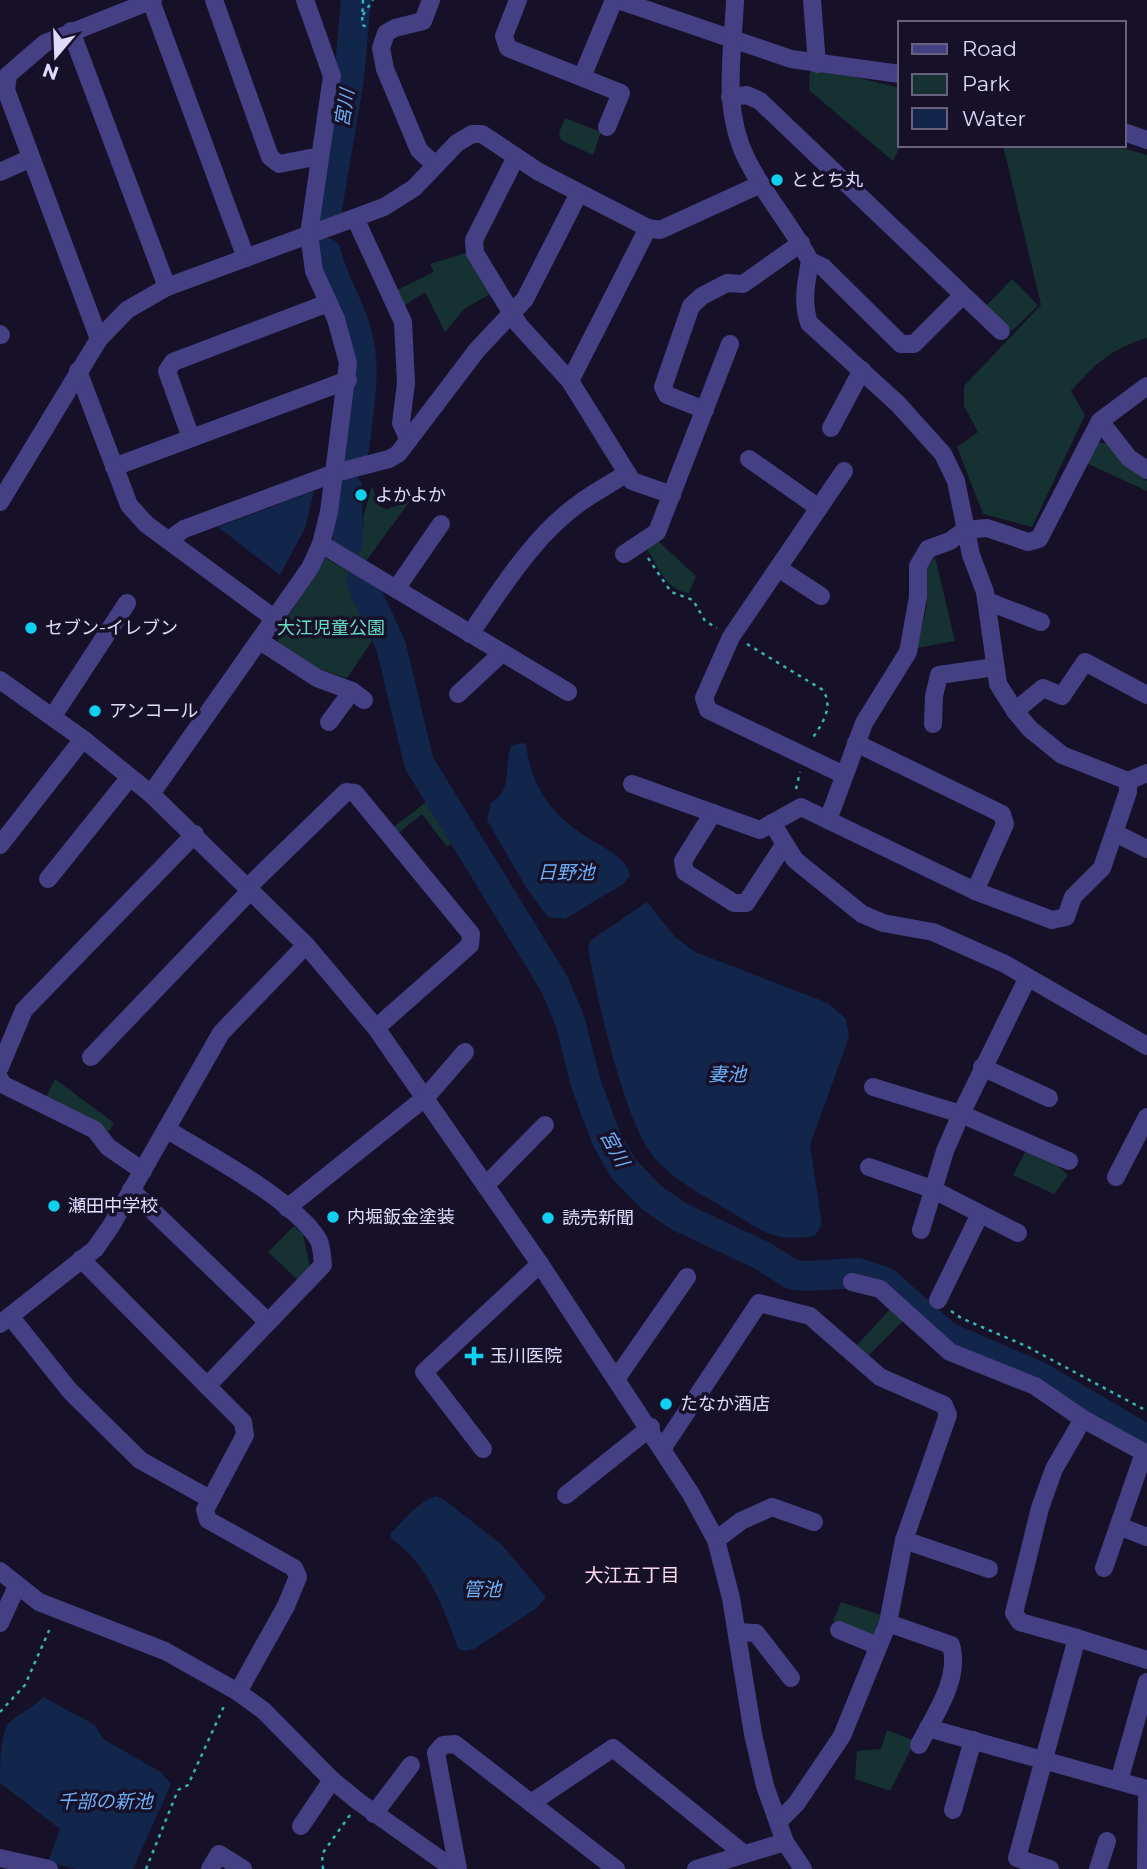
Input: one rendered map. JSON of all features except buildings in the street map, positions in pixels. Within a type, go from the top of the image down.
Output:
[{"type":"street","points":[[99,339],[31,158],[8,120],[8,75],[45,43],[71,30],[152,0],[246,258]]},
{"type":"street","points":[[214,0],[271,157],[279,164],[320,156]]},
{"type":"street","points":[[151,794],[310,568],[321,544],[335,473],[348,363],[314,271],[309,234],[332,76],[305,0]]},
{"type":"street","points":[[431,0],[422,21],[386,33],[381,48],[385,69],[419,150],[435,165]]},
{"type":"street","points":[[518,0],[504,36],[508,48],[621,93],[607,127]]},
{"type":"street","points":[[582,77],[616,0],[665,8],[731,41],[817,64],[898,74]]},
{"type":"street","points":[[735,0],[730,97],[735,129],[746,158],[810,261],[805,294],[805,311],[809,323],[924,430],[943,454],[957,481],[965,530],[987,601],[998,684],[1030,729],[1062,755],[1128,781],[1147,773]]},
{"type":"street","points":[[812,0],[817,64]]},
{"type":"street","points":[[71,30],[167,287]]},
{"type":"street","points":[[730,97],[747,95],[760,101],[1001,331]]},
{"type":"street","points":[[1126,133],[1147,140]]},
{"type":"street","points":[[0,502],[99,339],[127,310],[167,287],[402,198],[457,143],[472,134],[482,134],[493,139],[516,157],[648,228],[660,230],[761,184]]},
{"type":"street","points":[[516,157],[474,240],[475,253],[512,313],[570,381],[632,481],[672,495]]},
{"type":"street","points":[[0,172],[31,158]]},
{"type":"street","points":[[169,540],[184,529],[335,473],[389,459],[409,440],[477,349],[526,299],[579,192]]},
{"type":"street","points":[[355,218],[403,321],[406,383],[401,423],[409,440]]},
{"type":"street","points":[[570,381],[648,228]]},
{"type":"street","points":[[705,410],[667,395],[663,387],[691,306],[702,296],[727,283],[743,284],[801,243]]},
{"type":"street","points":[[810,261],[823,267],[901,344],[914,344],[963,295]]},
{"type":"street","points":[[191,438],[167,371],[173,362],[328,303]]},
{"type":"street","points":[[632,549],[657,532],[730,344]]},
{"type":"street","points":[[831,428],[862,370]]},
{"type":"street","points":[[78,371],[129,505],[146,524],[275,619]]},
{"type":"street","points":[[114,467],[348,380]]},
{"type":"street","points":[[828,820],[864,723],[908,652],[915,622],[918,566],[928,549],[950,541],[965,530],[987,528],[1028,542],[1039,539],[1100,421],[1147,386]]},
{"type":"street","points":[[1100,421],[1129,458],[1147,470]]},
{"type":"street","points":[[749,458],[819,508]]},
{"type":"street","points":[[844,471],[731,637],[704,698],[708,710],[844,775]]},
{"type":"street","points":[[470,634],[520,563],[555,525],[579,503],[627,473]]},
{"type":"street","points":[[396,589],[441,524]]},
{"type":"street","points":[[321,544],[568,692]]},
{"type":"street","points":[[778,568],[821,596]]},
{"type":"street","points":[[987,601],[1041,622]]},
{"type":"street","points":[[53,716],[127,603]]},
{"type":"street","points":[[260,641],[317,678],[358,695],[329,722]]},
{"type":"street","points":[[458,694],[502,653]]},
{"type":"street","points":[[1015,710],[1043,688],[1062,696],[1085,662],[1147,695]]},
{"type":"street","points":[[933,724],[934,696],[939,675],[995,667]]},
{"type":"street","points":[[0,680],[53,716],[151,794],[250,887],[306,945],[376,1028],[540,1264],[650,1428],[706,1517],[716,1540],[737,1632],[753,1734],[765,1786],[786,1842],[803,1869]]},
{"type":"street","points":[[0,845],[83,739]]},
{"type":"street","points":[[856,743],[1002,814],[1005,824],[975,891]]},
{"type":"street","points":[[48,879],[130,777]]},
{"type":"street","points":[[632,784],[760,830],[801,807],[975,891],[1052,920],[1066,917],[1073,897],[1102,868],[1128,792],[1128,781]]},
{"type":"street","points":[[91,1057],[250,887],[346,792],[355,793],[471,934],[470,945],[376,1028]]},
{"type":"street","points":[[713,813],[683,861],[685,872],[734,903],[746,903],[784,845]]},
{"type":"street","points":[[772,823],[784,845],[815,878],[862,914],[883,923],[933,932],[1005,964],[1147,1046]]},
{"type":"street","points":[[1115,833],[1147,849]]},
{"type":"street","points":[[0,1067],[24,1010],[195,834]]},
{"type":"street","points":[[211,1499],[140,1460],[70,1391],[5,1320],[95,1249],[111,1227],[221,1033],[306,945]]},
{"type":"street","points":[[921,1230],[932,1189],[961,1114],[1027,979]]},
{"type":"street","points":[[287,1208],[426,1097],[465,1052]]},
{"type":"street","points":[[982,1067],[1049,1098]]},
{"type":"street","points":[[0,1079],[2,1084],[94,1130],[108,1147],[143,1171]]},
{"type":"street","points":[[873,1087],[961,1114],[1069,1161]]},
{"type":"street","points":[[1116,1177],[1147,1118]]},
{"type":"street","points":[[486,1185],[545,1125]]},
{"type":"street","points":[[166,1129],[258,1186],[287,1208],[319,1240],[323,1265],[207,1385]]},
{"type":"street","points":[[869,1167],[932,1189],[979,1216],[1018,1233]]},
{"type":"street","points":[[131,1190],[268,1322]]},
{"type":"street","points":[[938,1300],[979,1216]]},
{"type":"street","points":[[82,1259],[243,1422],[245,1435],[205,1510],[208,1520],[294,1568],[298,1577],[286,1606],[235,1690]]},
{"type":"street","points":[[483,1448],[424,1372],[540,1264]]},
{"type":"street","points":[[616,1379],[687,1277]]},
{"type":"street","points":[[852,1282],[880,1289],[950,1352],[1035,1386],[1083,1419],[1145,1453],[1104,1568]]},
{"type":"street","points":[[662,1448],[759,1303],[810,1317],[880,1377],[944,1405],[948,1415],[904,1539],[888,1623],[842,1736],[796,1804],[778,1822]]},
{"type":"street","points":[[1083,1419],[1054,1469],[1040,1508],[1014,1613],[1020,1622],[1147,1660]]},
{"type":"street","points":[[566,1495],[650,1428]]},
{"type":"street","points":[[716,1540],[741,1521],[772,1507],[814,1522]]},
{"type":"street","points":[[1118,1527],[1147,1537]]},
{"type":"street","points":[[904,1539],[989,1569]]},
{"type":"street","points":[[0,1571],[18,1586],[57,1610],[165,1651],[235,1690],[264,1711],[332,1780],[359,1802],[456,1869]]},
{"type":"street","points":[[0,1623],[18,1586]]},
{"type":"street","points":[[888,1623],[951,1645],[954,1654],[949,1686],[919,1745]]},
{"type":"street","points":[[839,1630],[878,1646]]},
{"type":"street","points":[[737,1632],[756,1633],[791,1678]]},
{"type":"street","points":[[1051,1869],[1017,1857],[1077,1637]]},
{"type":"street","points":[[1119,1781],[1147,1682]]},
{"type":"street","points":[[928,1728],[1147,1789]]},
{"type":"street","points":[[953,1810],[973,1740]]},
{"type":"street","points":[[456,1869],[436,1754],[443,1745],[455,1744],[616,1869]]},
{"type":"street","points":[[531,1803],[613,1748],[739,1860]]},
{"type":"street","points":[[374,1814],[411,1765]]},
{"type":"street","points":[[300,1826],[332,1780]]},
{"type":"street","points":[[1146,1869],[1147,1798]]},
{"type":"street","points":[[1098,1869],[1107,1841]]},
{"type":"street","points":[[696,1869],[739,1860],[786,1842]]},
{"type":"street","points":[[210,1869],[219,1854],[243,1869]]},
{"type":"street","points":[[0,1858],[49,1869]]},
{"type":"path","points":[[363,0],[362,25],[386,33]]},
{"type":"path","points":[[362,17],[373,0]]},
{"type":"path","points":[[632,549],[671,592],[693,600],[705,621],[823,690],[828,698],[823,723],[804,756],[795,800],[801,807]]},
{"type":"path","points":[[938,1300],[961,1318],[1026,1346],[1147,1411]]},
{"type":"path","points":[[0,1712],[25,1685],[57,1610]]},
{"type":"path","points":[[146,1869],[178,1790],[188,1785],[235,1690]]},
{"type":"path","points":[[323,1869],[322,1854],[359,1802]]},
{"type":"green space","points":[[810,66],[898,88],[900,147],[893,161],[809,90]]},
{"type":"green space","points":[[565,118],[601,132],[593,155],[561,140],[559,133]]},
{"type":"green space","points":[[1003,147],[1120,147],[1147,155],[1147,338],[1123,347],[1105,358],[1071,391],[1085,415],[1032,527],[983,514],[957,447],[978,432],[964,406],[964,386],[1041,305]]},
{"type":"green space","points":[[466,253],[492,293],[464,309],[445,332],[425,292],[405,305],[397,290],[434,272],[430,264]]},
{"type":"green space","points":[[1012,279],[1038,305],[1012,331],[986,306]]},
{"type":"green space","points":[[1094,443],[1107,443],[1131,470],[1147,481],[1147,491],[1084,462]]},
{"type":"green space","points":[[372,486],[379,506],[387,509],[410,501],[366,561],[356,555],[351,529],[364,527],[363,518]]},
{"type":"green space","points":[[658,541],[696,576],[689,593],[674,588],[659,570],[647,549]]},
{"type":"green space","name":"大江児童公園","points":[[323,557],[354,574],[378,632],[347,678],[316,668],[296,657],[287,651],[275,635],[318,572]]},
{"type":"green space","points":[[935,557],[955,641],[917,648],[927,605],[927,568]]},
{"type":"green space","points":[[433,797],[460,836],[447,847],[422,814],[396,835],[391,829]]},
{"type":"green space","points":[[55,1079],[114,1123],[109,1131],[45,1099]]},
{"type":"green space","points":[[1026,1151],[1057,1165],[1068,1175],[1054,1194],[1013,1175]]},
{"type":"green space","points":[[294,1226],[303,1234],[310,1267],[297,1279],[268,1252]]},
{"type":"green space","points":[[893,1306],[903,1321],[867,1357],[856,1346]]},
{"type":"green space","points":[[841,1602],[881,1615],[873,1638],[833,1621]]},
{"type":"green space","points":[[887,1730],[915,1741],[890,1791],[855,1779],[857,1751],[881,1749]]},
{"type":"water","points":[[314,491],[305,528],[280,575],[218,527]]},
{"type":"water","name":"日野池","points":[[526,744],[540,790],[557,813],[568,824],[616,856],[625,864],[630,875],[623,884],[565,919],[548,917],[527,889],[487,820],[491,803],[503,791],[511,746]]},
{"type":"water","name":"妻池","points":[[647,902],[675,937],[695,952],[828,1003],[846,1019],[849,1037],[810,1145],[822,1224],[815,1236],[777,1236],[759,1229],[678,1179],[653,1156],[642,1139],[613,1056],[588,947],[591,940]]},
{"type":"water","name":"管池","points":[[435,1496],[443,1499],[501,1544],[546,1597],[537,1608],[474,1649],[464,1651],[458,1648],[433,1587],[415,1561],[391,1538],[391,1533],[411,1512]]},
{"type":"water","name":"千部の新池","points":[[43,1697],[95,1725],[103,1739],[161,1772],[171,1784],[133,1869],[76,1869],[48,1862],[60,1829],[0,1783],[2,1744],[8,1724]]},
{"type":"waterway","name":"宮川","points":[[326,215],[349,78],[356,0]]},
{"type":"waterway","name":"宮川","points":[[326,253],[354,324],[360,349],[361,392],[354,449]]},
{"type":"waterway","name":"宮川","points":[[347,488],[348,542]]},
{"type":"waterway","name":"宮川","points":[[361,581],[391,646],[419,763],[555,985],[570,1021],[586,1084],[606,1138],[623,1168],[652,1198],[680,1217],[763,1256],[791,1274],[805,1276],[858,1273],[885,1282],[947,1337],[1038,1376],[1147,1440]]},
{"type":"place","name":"ととち丸","points":[[777,180]]},
{"type":"place","name":"よかよか","points":[[361,495]]},
{"type":"place","name":"セブン-イレブン","points":[[31,628]]},
{"type":"place","name":"アンコール","points":[[95,711]]},
{"type":"place","name":"瀬田中学校","points":[[54,1206]]},
{"type":"place","name":"内堀鈑金塗装","points":[[333,1217]]},
{"type":"place","name":"読売新聞","points":[[548,1218]]},
{"type":"place","name":"玉川医院","points":[[474,1356]]},
{"type":"place","name":"たなか酒店","points":[[666,1404]]},
{"type":"district","name":"大江五丁目","points":[[632,1575]]}]
